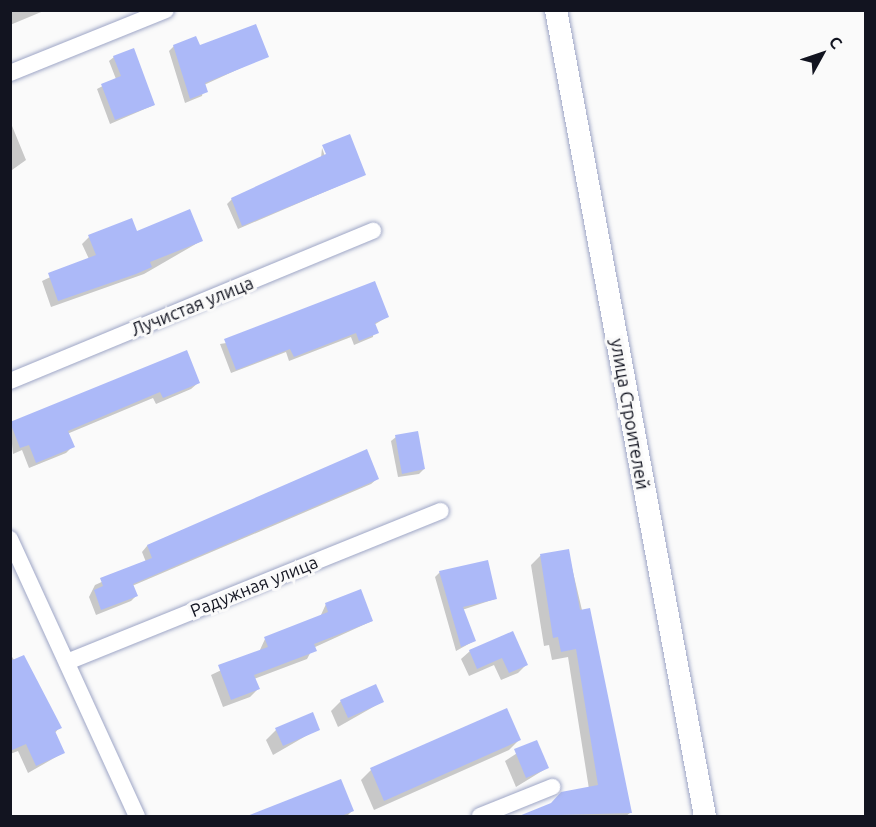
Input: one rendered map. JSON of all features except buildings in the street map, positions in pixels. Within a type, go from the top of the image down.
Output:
[{"type":"main road","name":"улица Строителей","points":[[556,10],[705,816]]},
{"type":"street","points":[[10,73],[166,10]]},
{"type":"street","name":"Лучистая улица","points":[[10,381],[373,231]]},
{"type":"street","name":"Радужная улица","points":[[67,662],[441,511]]},
{"type":"street","points":[[10,539],[137,816]]},
{"type":"street","points":[[480,816],[552,787]]}]
